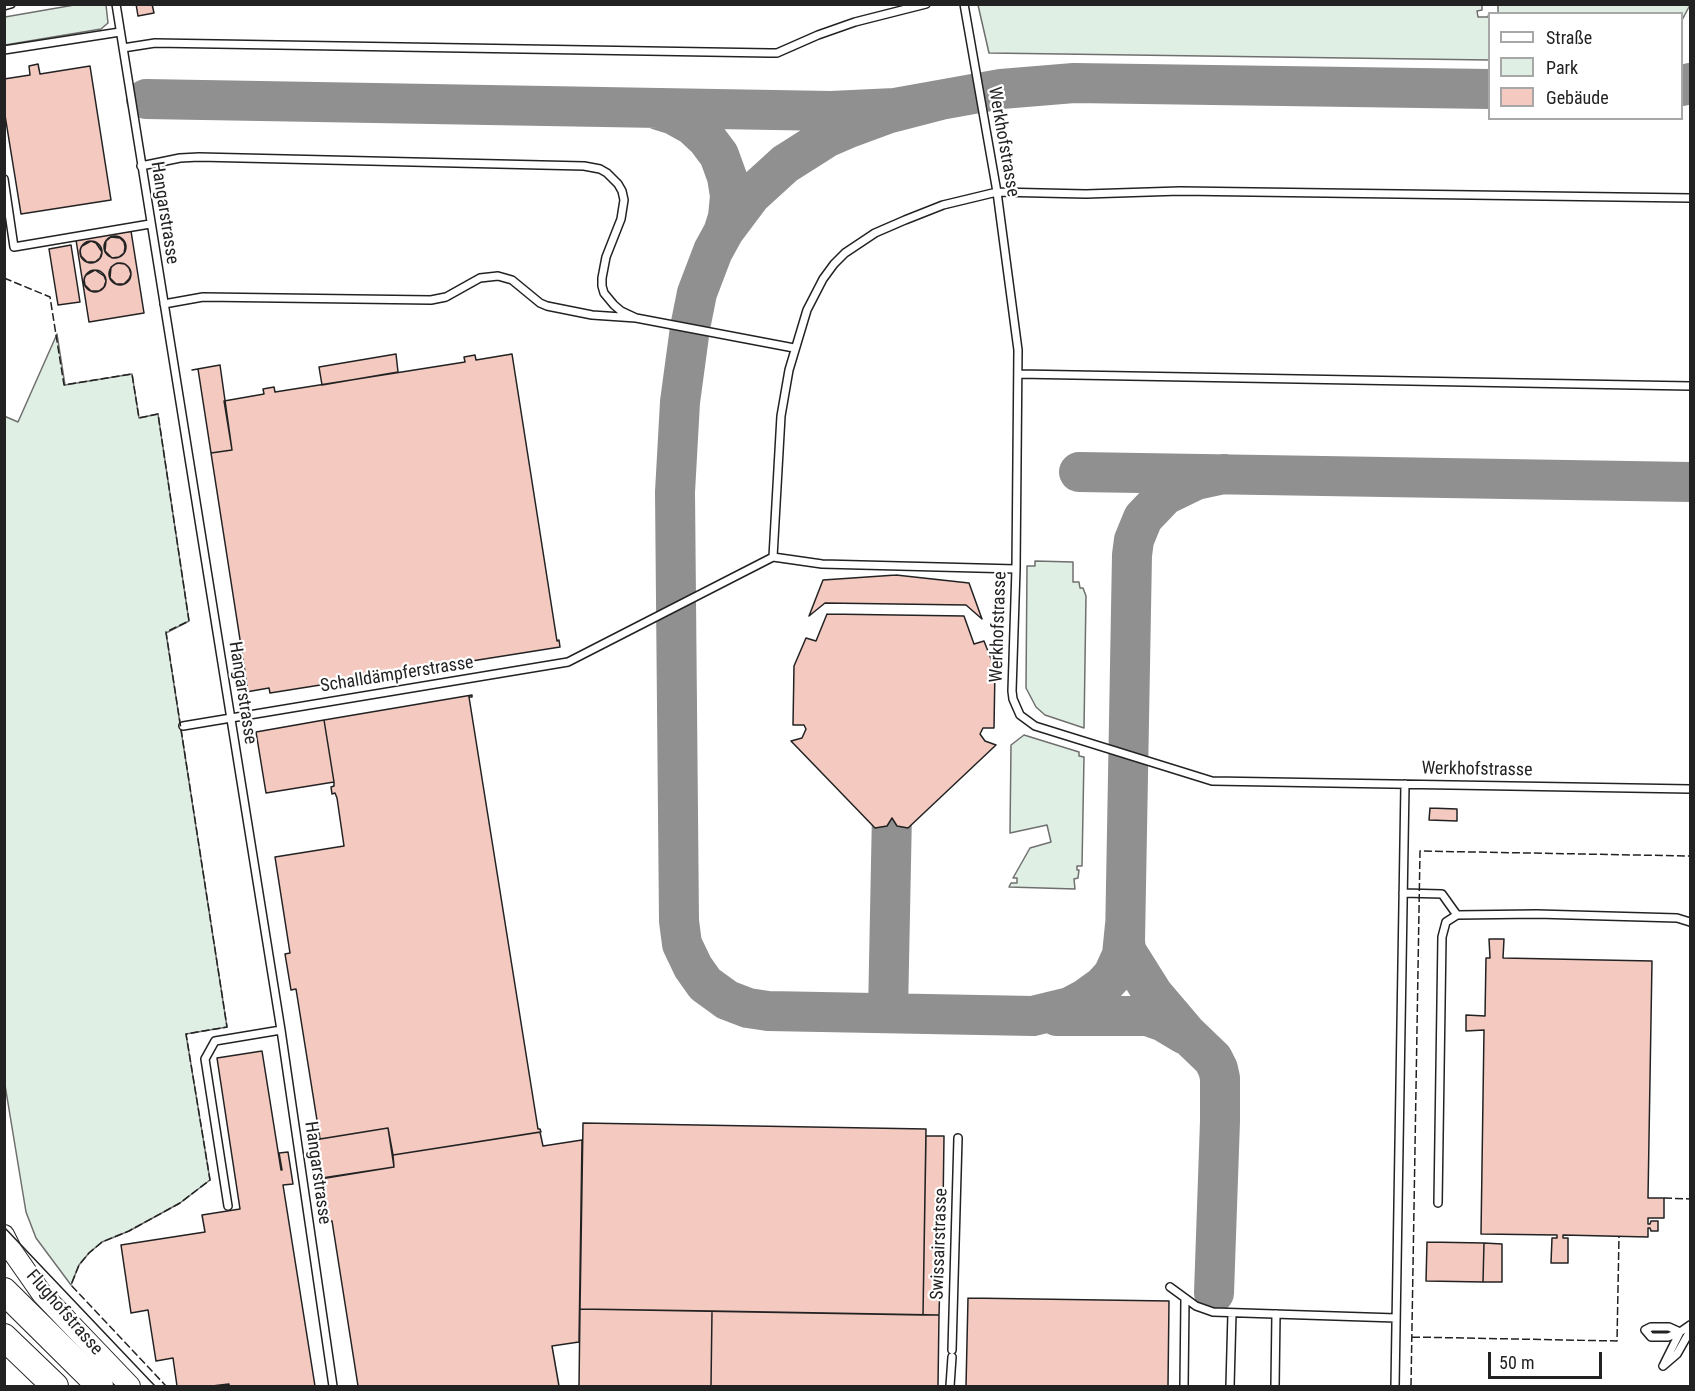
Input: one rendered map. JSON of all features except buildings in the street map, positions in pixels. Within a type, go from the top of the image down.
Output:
[{"type":"highway","points":[[4,1291],[100,1386]]},
{"type":"highway","points":[[4,1337],[55,1386]]},
{"type":"main road","name":"Flughofstrasse","points":[[4,1235],[12,1251],[42,1294],[130,1386]]},
{"type":"lane","points":[[4,6],[11,4]]},
{"type":"lane","name":"Hangarstrasse","points":[[116,4],[231,717],[333,1386]]},
{"type":"lane","points":[[123,48],[155,43],[777,53],[818,34],[926,4]]},
{"type":"lane","name":"Werkhofstrasse","points":[[964,4],[997,192],[1015,323],[1018,374],[1012,691],[1016,708],[1028,722],[1212,781],[1690,789]]},
{"type":"lane","points":[[4,50],[120,33]]},
{"type":"lane","points":[[141,166],[180,158],[199,157],[575,166],[600,169],[618,184],[624,200],[621,219],[606,257],[602,286],[604,293],[614,305],[636,318]]},
{"type":"lane","points":[[4,179],[14,247],[150,224]]},
{"type":"lane","points":[[1016,569],[822,564],[773,557],[778,444],[794,348],[815,293],[834,264],[845,253],[876,233],[943,205],[997,192],[1086,194],[1180,191],[1690,198]]},
{"type":"lane","points":[[164,304],[203,297],[431,300],[446,297],[480,278],[498,276],[512,280],[547,306],[592,315],[636,318],[794,348]]},
{"type":"lane","points":[[1018,374],[1690,386]]},
{"type":"lane","name":"Schalldämpferstrasse","points":[[183,726],[568,662],[773,557]]},
{"type":"lane","points":[[1395,1386],[1405,784]]},
{"type":"lane","points":[[1403,893],[1442,894],[1457,915]]},
{"type":"lane","points":[[1437,1203],[1442,937],[1446,922],[1457,915],[1569,914],[1677,918],[1690,922]]},
{"type":"lane","points":[[228,1206],[205,1059],[216,1041],[280,1030]]},
{"type":"lane","name":"Swissairstrasse","points":[[950,1386],[958,1138]]},
{"type":"lane","points":[[1170,1287],[1203,1310],[1396,1317]]},
{"type":"lane","points":[[1184,1386],[1185,1299]]},
{"type":"lane","points":[[1230,1386],[1232,1312]]},
{"type":"lane","points":[[1275,1386],[1276,1314]]},
{"type":"lane","points":[[1690,1325],[1680,1332],[1663,1366],[1677,1354],[1690,1331]]},
{"type":"green space","points":[[80,4],[106,5],[108,23],[101,29],[5,45],[5,17]]},
{"type":"green space","points":[[978,5],[1482,5],[1482,10],[1477,11],[1478,17],[1488,17],[1488,60],[989,53]]},
{"type":"green space","points":[[1498,5],[1690,5],[1683,18],[1683,12],[1498,12]]},
{"type":"green space","points":[[57,334],[65,385],[132,374],[139,418],[158,414],[189,621],[166,633],[227,1027],[186,1034],[210,1180],[180,1203],[129,1231],[102,1242],[79,1265],[71,1285],[36,1238],[26,1212],[5,1085],[4,416],[18,422]]},
{"type":"green space","points":[[1035,561],[1073,562],[1073,582],[1079,582],[1086,596],[1084,728],[1045,715],[1036,707],[1026,688],[1027,566],[1035,566]]},
{"type":"green space","points":[[1024,735],[1079,752],[1079,756],[1084,757],[1082,866],[1077,866],[1079,870],[1078,878],[1074,879],[1075,889],[1009,887],[1011,883],[1017,883],[1017,878],[1013,878],[1030,848],[1051,842],[1047,825],[1010,833],[1011,745]]},
{"type":"taxiway","points":[[146,99],[831,111],[895,108],[1001,89],[1074,83],[1488,89]]},
{"type":"taxiway","points":[[1683,86],[1690,83]]},
{"type":"taxiway","points":[[941,100],[887,114],[849,128],[826,138],[785,164],[751,195],[724,231],[713,251],[697,293],[680,402],[675,492],[679,921],[682,944],[693,967],[705,984],[727,1000],[748,1008],[768,1011],[1033,1016],[1070,1007],[1103,986],[1113,975],[1122,955],[1125,925]]},
{"type":"taxiway","points":[[658,110],[674,115],[692,125],[719,155],[727,177],[730,196],[728,217],[723,233]]},
{"type":"taxiway","points":[[1079,472],[1690,482]]},
{"type":"taxiway","points":[[1214,1293],[1220,1121],[1218,1069],[1213,1059],[1187,1034],[1153,994],[1126,951],[1125,941],[1134,540],[1143,518],[1165,495],[1196,480],[1224,474]]},
{"type":"taxiway","points":[[888,1013],[893,763]]},
{"type":"taxiway","points":[[1057,1016],[1147,1016],[1164,1022],[1184,1034]]},
{"type":"tram line","points":[[4,1227],[155,1386]]},
{"type":"fence","points":[[4,278],[50,297],[64,385],[132,374],[139,418],[158,414],[189,621],[166,632],[227,1027],[186,1034],[210,1180],[180,1203],[129,1231],[102,1242],[79,1265],[71,1285],[166,1386]]},
{"type":"fence","points":[[1411,1386],[1420,851],[1690,856]]},
{"type":"fence","points":[[1664,1198],[1690,1199]]},
{"type":"fence","points":[[1412,1337],[1617,1341],[1619,1236]]}]
